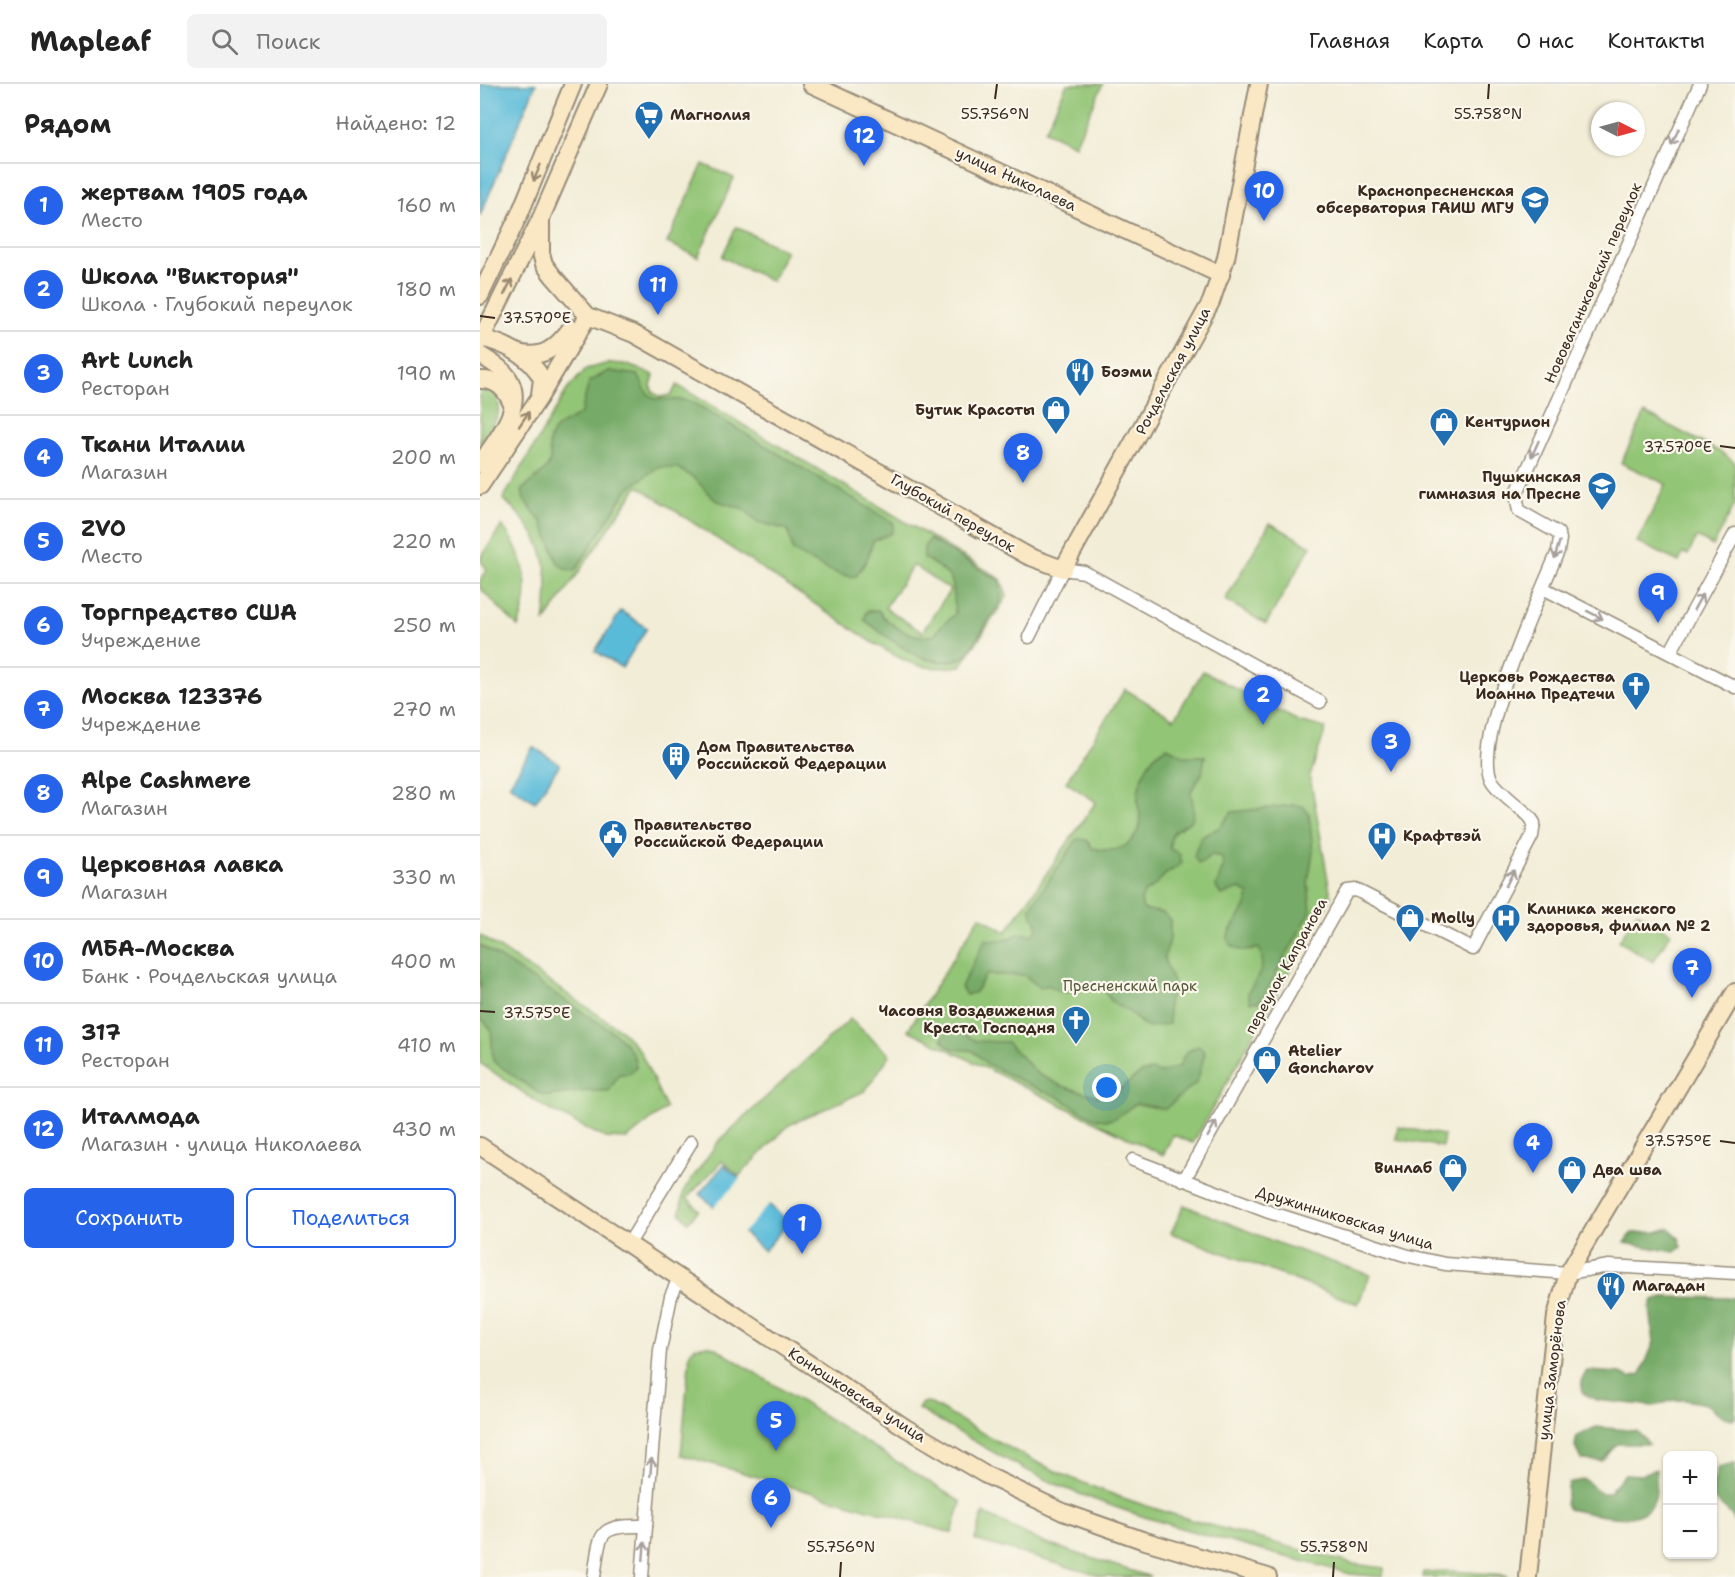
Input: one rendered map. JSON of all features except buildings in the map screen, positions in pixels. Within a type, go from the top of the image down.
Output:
[{"type":"street","points":[[480,296],[520,213],[573,84]]},
{"type":"street","points":[[480,343],[541,218],[599,84]]},
{"type":"street","name":"улица Николаева","points":[[811,84],[1221,275]]},
{"type":"street","name":"Рочдельская улица","points":[[1029,637],[1063,569],[1199,326],[1221,275],[1259,84]]},
{"type":"street","name":"Нововаганьковский переулок","points":[[1543,588],[1560,539],[1558,533],[1519,511],[1516,495],[1700,84]]},
{"type":"street","points":[[541,218],[540,238],[544,264],[588,315]]},
{"type":"street","points":[[480,343],[528,356],[550,351],[580,318],[588,315]]},
{"type":"street","points":[[480,486],[539,398],[588,315]]},
{"type":"street","name":"Глубокий переулок","points":[[588,315],[633,334],[1028,556],[1063,569],[1094,575],[1320,702]]},
{"type":"street","points":[[480,343],[511,383],[513,405],[510,415],[480,464]]},
{"type":"street","points":[[518,353],[538,370],[542,379],[539,398]]},
{"type":"street","points":[[480,380],[497,384],[505,390],[513,405]]},
{"type":"street","points":[[1670,653],[1735,534]]},
{"type":"street","points":[[1543,588],[1735,687]]},
{"type":"street","name":"переулок Капранова","points":[[1184,1180],[1342,896],[1347,891],[1356,890],[1473,949],[1534,829],[1530,817],[1491,780],[1486,760],[1494,717],[1543,588]]},
{"type":"street","name":"улица Заморёнова","points":[[1528,1577],[1556,1316],[1568,1273],[1735,992]]},
{"type":"street","points":[[628,1245],[691,1142]]},
{"type":"street","name":"Конюшковская улица","points":[[480,1146],[906,1428],[984,1474],[1063,1512],[1152,1543],[1268,1577]]},
{"type":"street","name":"Дружинниковская улица","points":[[1133,1160],[1266,1210],[1425,1260],[1455,1265],[1568,1273],[1609,1266],[1735,1273]]},
{"type":"street","points":[[642,1577],[660,1350],[671,1296],[679,1278]]},
{"type":"street","points":[[594,1577],[599,1540],[605,1531],[614,1526],[646,1526]]},
{"type":"green space","points":[[1067,84],[1103,84],[1075,145],[1045,131]]},
{"type":"green space","points":[[703,164],[734,178],[698,257],[667,243]]},
{"type":"green space","points":[[736,227],[786,251],[772,281],[722,257]]},
{"type":"green space","points":[[609,363],[625,364],[654,375],[652,391],[660,397],[671,395],[677,385],[1001,579],[1007,597],[961,666],[923,667],[872,642],[638,486],[544,623],[547,586],[543,555],[529,527],[503,499],[567,390],[586,369]],"holes":[[[913,565],[950,590],[922,632],[885,608]]]},
{"type":"green space","points":[[608,371],[638,375],[647,393],[655,399],[685,400],[696,404],[894,523],[892,533],[873,541],[867,560],[856,576],[841,574],[824,568],[793,551],[788,530],[758,522],[744,509],[715,500],[694,478],[678,468],[658,467],[627,490],[575,571],[565,569],[558,563],[543,524],[524,500],[522,490],[549,464],[549,442],[553,432],[581,413],[589,382]]},
{"type":"green space","points":[[480,384],[495,391],[499,405],[496,419],[480,444]]},
{"type":"green space","points":[[1645,413],[1722,453],[1735,463],[1735,504],[1713,546],[1697,537],[1688,555],[1683,553],[1679,562],[1637,542],[1666,484],[1621,463]]},
{"type":"green space","points":[[1270,523],[1311,546],[1266,624],[1225,600]]},
{"type":"green space","points":[[502,525],[517,549],[525,574],[525,600],[518,627],[480,588],[480,580],[487,570],[480,559]]},
{"type":"green space","points":[[929,539],[1000,581],[1001,601],[966,656],[952,661],[938,661],[912,653],[864,620],[867,611],[878,610],[889,622],[903,631],[927,636],[935,635],[940,627],[955,614],[951,580],[943,570],[924,558],[924,548]]},
{"type":"green space","name":"Пресненский парк","points":[[1203,671],[1298,721],[1326,728],[1310,776],[1331,897],[1193,1143],[1173,1135],[1163,1155],[908,1030],[980,916],[1006,932],[1096,802],[1066,782],[1125,689],[1174,719]]},
{"type":"green space","points":[[1167,747],[1185,756],[1205,756],[1202,774],[1191,791],[1193,817],[1174,832],[1170,841],[1170,849],[1179,853],[1182,863],[1145,892],[1141,900],[1143,909],[1163,913],[1170,919],[1170,939],[1164,958],[1175,988],[1169,1001],[1169,1024],[1145,1026],[1113,1003],[1105,992],[1098,988],[1064,992],[1049,985],[1040,988],[1024,975],[986,975],[975,992],[966,995],[961,987],[985,940],[1004,940],[1019,934],[1033,935],[1038,927],[1030,908],[1077,839],[1087,840],[1092,848],[1108,850],[1122,848],[1137,833],[1141,822],[1138,798],[1141,780],[1154,757]]},
{"type":"green space","points":[[1293,805],[1303,806],[1309,814],[1313,852],[1308,882],[1311,911],[1260,1002],[1250,1002],[1248,992],[1262,966],[1259,948],[1249,951],[1237,949],[1227,939],[1248,901],[1249,894],[1240,889],[1221,895],[1216,887],[1223,867],[1222,857],[1212,855],[1199,864],[1194,856],[1201,837],[1220,827],[1232,812]]},
{"type":"green space","points":[[1637,912],[1671,933],[1653,962],[1619,941]]},
{"type":"green space","points":[[480,935],[622,1031],[640,1051],[666,1108],[627,1139],[605,1138],[543,1106],[480,1063]]},
{"type":"green space","points":[[480,945],[615,1033],[632,1053],[636,1067],[629,1074],[619,1074],[609,1091],[548,1096],[538,1093],[493,1061],[491,1029],[480,1017]]},
{"type":"green space","points":[[850,1019],[890,1055],[865,1091],[789,1125],[739,1176],[722,1161],[687,1198],[699,1210],[688,1222],[680,1212],[684,1190],[718,1142]]},
{"type":"green space","points":[[948,1031],[958,1031],[976,1041],[1007,1042],[1038,1074],[1062,1086],[1097,1096],[1117,1091],[1141,1073],[1151,1070],[1161,1073],[1180,1066],[1186,1053],[1199,1046],[1205,1053],[1197,1082],[1165,1109],[1136,1104],[1116,1118],[1104,1120],[1095,1118],[1053,1094],[1044,1092],[987,1064],[973,1051],[949,1046],[942,1039]]},
{"type":"green space","points":[[1398,1127],[1444,1135],[1442,1147],[1396,1139]]},
{"type":"green space","points":[[1184,1205],[1280,1244],[1370,1275],[1358,1304],[1171,1233]]},
{"type":"green space","points":[[1669,1228],[1679,1238],[1682,1247],[1674,1252],[1625,1243],[1632,1233],[1657,1232]]},
{"type":"green space","points":[[1663,1297],[1735,1298],[1735,1419],[1725,1418],[1706,1404],[1686,1400],[1674,1400],[1654,1406],[1596,1400],[1583,1393],[1581,1381],[1587,1371],[1621,1373],[1630,1378],[1641,1374],[1654,1342],[1650,1308],[1653,1300]]},
{"type":"green space","points":[[707,1345],[714,1347],[961,1502],[952,1533],[681,1455],[690,1352],[695,1347]]},
{"type":"green space","points":[[928,1402],[1033,1460],[1103,1491],[1174,1515],[1245,1535],[1353,1564],[1384,1568],[1383,1577],[1350,1574],[1207,1536],[1067,1489],[1010,1461],[918,1409],[922,1403]]},
{"type":"green space","points":[[1596,1427],[1637,1431],[1649,1444],[1617,1444],[1602,1461],[1581,1460],[1575,1446],[1577,1436]]},
{"type":"green space","points":[[1735,1463],[1735,1523],[1730,1514],[1717,1502],[1718,1467]]},
{"type":"green space","points":[[1656,1469],[1655,1498],[1649,1508],[1640,1514],[1629,1517],[1603,1516],[1568,1509],[1565,1504],[1569,1484],[1584,1479],[1601,1493],[1608,1493],[1625,1474],[1641,1475]]},
{"type":"green space","points":[[983,1513],[1044,1543],[1151,1577],[1103,1577],[975,1540]]},
{"type":"green space","points":[[1453,1571],[1508,1577],[1423,1577],[1423,1572]]},
{"type":"water","points":[[480,84],[536,84],[480,216]]},
{"type":"water","points":[[621,611],[647,628],[622,668],[595,651]]},
{"type":"water","points":[[533,747],[560,764],[535,802],[509,785]]},
{"type":"water","points":[[724,1165],[789,1222],[764,1251],[699,1194]]},
{"type":"pier","points":[[742,1177],[771,1202],[741,1235],[712,1209]]},
{"type":"place","name":"Магнолия","points":[[649,140]]},
{"type":"place","name":"Италмода","points":[[864,166]]},
{"type":"place","name":"МБА-Москва","points":[[1264,221]]},
{"type":"place","name":"Краснопресненская обсерватория ГАИШ МГУ","points":[[1535,226]]},
{"type":"place","name":"317","points":[[658,315]]},
{"type":"place","name":"Боэми","points":[[1080,398]]},
{"type":"place","name":"Бутик Красоты","points":[[1056,436]]},
{"type":"place","name":"Кентурион","points":[[1444,448]]},
{"type":"place","name":"Alpe Cashmere","points":[[1023,483]]},
{"type":"place","name":"Пушкинская гимназия на Пресне","points":[[1602,512]]},
{"type":"place","name":"Церковная лавка","points":[[1658,623]]},
{"type":"place","name":"Церковь Рождества Иоанна Предтечи","points":[[1636,712]]},
{"type":"place","name":"Школа \"Виктория\"","points":[[1263,725]]},
{"type":"place","name":"Art Lunch","points":[[1391,772]]},
{"type":"place","name":"Дом Правительства Российской Федерации","points":[[676,782]]},
{"type":"place","name":"Правительство Российской Федерации","points":[[613,860]]},
{"type":"place","name":"Крафтвэй","points":[[1382,862]]},
{"type":"place","name":"Molly","points":[[1410,944]]},
{"type":"place","name":"Клиника женского здоровья, филиал № 2","points":[[1506,944]]},
{"type":"place","name":"Москва 123376","points":[[1692,998]]},
{"type":"place","name":"Часовня Воздвижения Креста Господня","points":[[1076,1046]]},
{"type":"place","name":"Atelier Goncharov","points":[[1267,1086]]},
{"type":"place","name":"Ткани Италии","points":[[1533,1173]]},
{"type":"place","name":"Винлаб","points":[[1453,1194]]},
{"type":"place","name":"Два шва","points":[[1572,1196]]},
{"type":"place","name":"жертвам 1905 года","points":[[802,1254]]},
{"type":"place","name":"Магадан","points":[[1611,1312]]},
{"type":"place","name":"ZVO","points":[[776,1451]]},
{"type":"place","name":"Торгпредство США","points":[[771,1528]]}]
